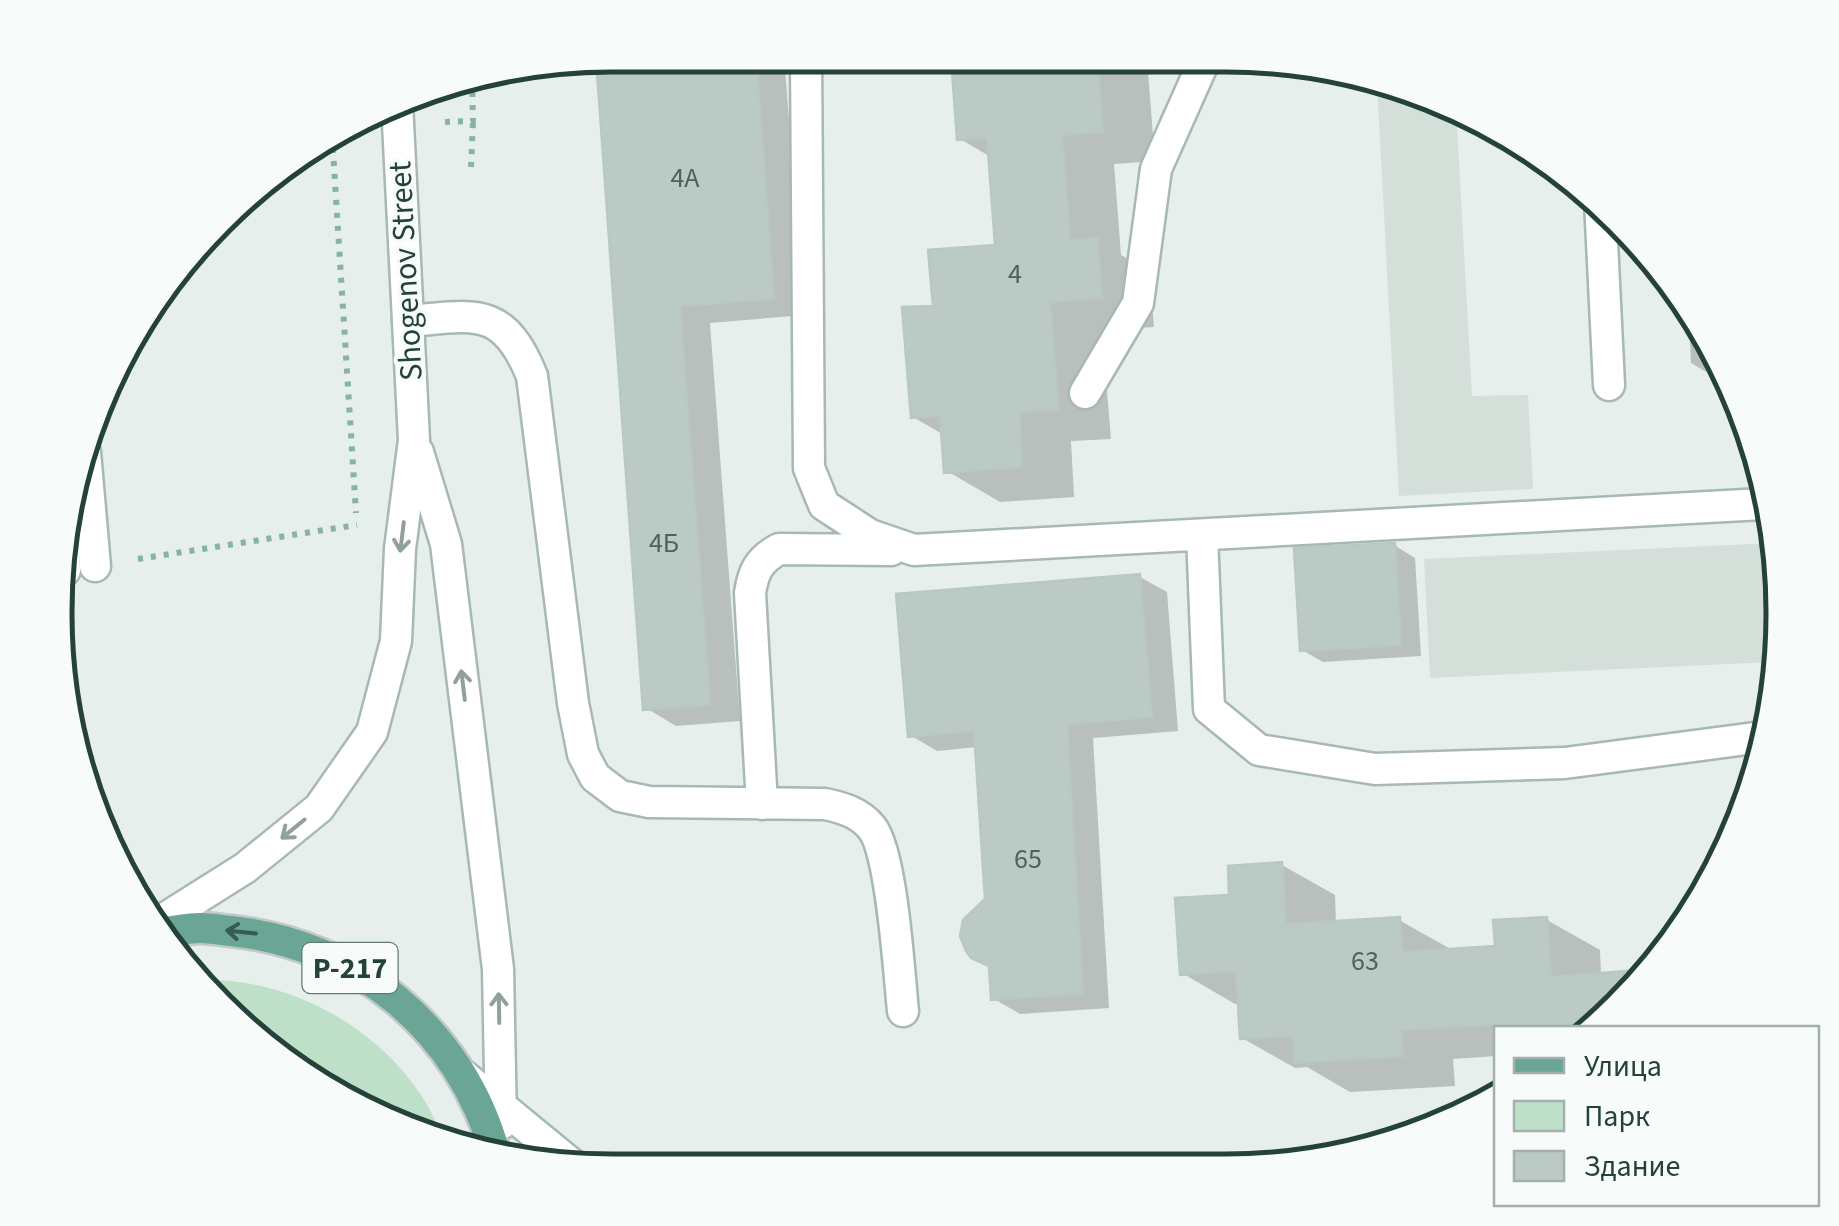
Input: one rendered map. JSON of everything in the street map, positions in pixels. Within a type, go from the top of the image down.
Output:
[{"type":"main road","name":"Р-217","points":[[171,923],[263,934],[323,953],[377,984],[425,1025],[462,1074],[491,1139]]},
{"type":"street","points":[[806,72],[809,468],[824,505],[870,535],[914,550]]},
{"type":"street","points":[[1084,393],[1138,304],[1156,170],[1199,72]]},
{"type":"street","name":"Shogenov Street","points":[[398,118],[414,440]]},
{"type":"street","points":[[1601,225],[1609,385]]},
{"type":"street","points":[[408,321],[477,315],[510,336],[523,354],[532,376],[573,703],[583,754],[595,777],[620,796],[649,802],[825,804],[846,808],[864,819],[881,842],[903,1011]]},
{"type":"street","points":[[166,916],[245,868],[320,808],[372,732],[396,641],[400,550],[414,440]]},
{"type":"street","points":[[414,440],[446,544],[498,969],[502,1142]]},
{"type":"street","points":[[762,804],[750,593],[758,565],[779,549],[914,550],[1755,504]]},
{"type":"street","points":[[1202,535],[1209,709],[1259,750],[1375,768],[1565,763],[1751,739]]},
{"type":"street","points":[[462,1074],[555,1150]]},
{"type":"path","points":[[471,167],[472,91]]},
{"type":"path","points":[[444,122],[473,121]]},
{"type":"path","points":[[75,561],[357,526],[333,151]]},
{"type":"shaded area","points":[[1378,94],[1457,124],[1472,396],[1528,395],[1533,489],[1399,496]]},
{"type":"shaded area","points":[[1762,544],[1764,662],[1430,678],[1424,559]]},
{"type":"green space","points":[[218,980],[265,987],[326,1010],[379,1047],[424,1100],[436,1124],[374,1098],[313,1062],[257,1019]]},
{"type":"building","points":[[757,72],[774,299],[680,306],[710,705],[643,710],[597,73]]},
{"type":"building","points":[[952,72],[1098,72],[1103,132],[1062,135],[1070,241],[1097,238],[1102,298],[1050,302],[1059,410],[1019,412],[1022,467],[944,473],[940,416],[911,418],[902,307],[933,306],[928,250],[995,245],[987,138],[957,140]]},
{"type":"building","points":[[1395,543],[1401,645],[1300,651],[1294,548]]},
{"type":"building","points":[[1140,574],[1152,717],[1067,724],[1083,994],[991,1000],[989,966],[971,958],[960,936],[963,920],[985,899],[974,731],[908,737],[896,594]]},
{"type":"building","points":[[1282,862],[1286,924],[1400,917],[1402,952],[1495,946],[1493,920],[1547,917],[1551,977],[1630,971],[1574,1026],[1503,1024],[1401,1030],[1403,1056],[1295,1063],[1293,1036],[1240,1039],[1236,971],[1180,975],[1175,898],[1229,895],[1228,866]]}]
